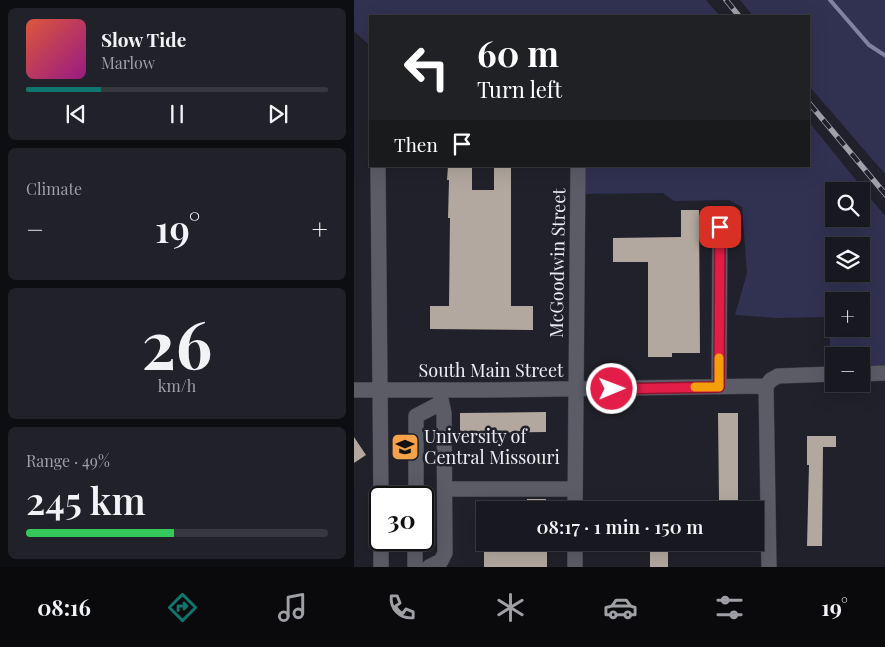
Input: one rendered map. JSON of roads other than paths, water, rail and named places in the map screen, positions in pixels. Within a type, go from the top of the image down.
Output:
[{"type":"street","points":[[378,167],[381,486]]},
{"type":"street","name":"McGoodwin Street","points":[[575,501],[578,167]]},
{"type":"street","points":[[719,387],[720,227]]},
{"type":"street","points":[[870,374],[885,373]]},
{"type":"street","name":"South Main Street","points":[[354,390],[380,390],[440,396],[576,389],[766,386],[778,376],[825,374]]},
{"type":"street","points":[[766,386],[769,567]]},
{"type":"street","points":[[416,486],[416,416],[440,396],[444,413],[445,553],[441,561],[428,567]]},
{"type":"street","points":[[445,490],[575,489]]},
{"type":"street","points":[[381,551],[381,567]]},
{"type":"street","points":[[415,567],[416,551]]},
{"type":"street","points":[[575,551],[575,567]]},
{"type":"waterway","points":[[830,0],[869,45],[886,56]]},
{"type":"railway","points":[[726,0],[738,15]]},
{"type":"railway","points":[[810,104],[886,195]]},
{"type":"place","name":"University of Central Missouri","points":[[405,447]]}]
